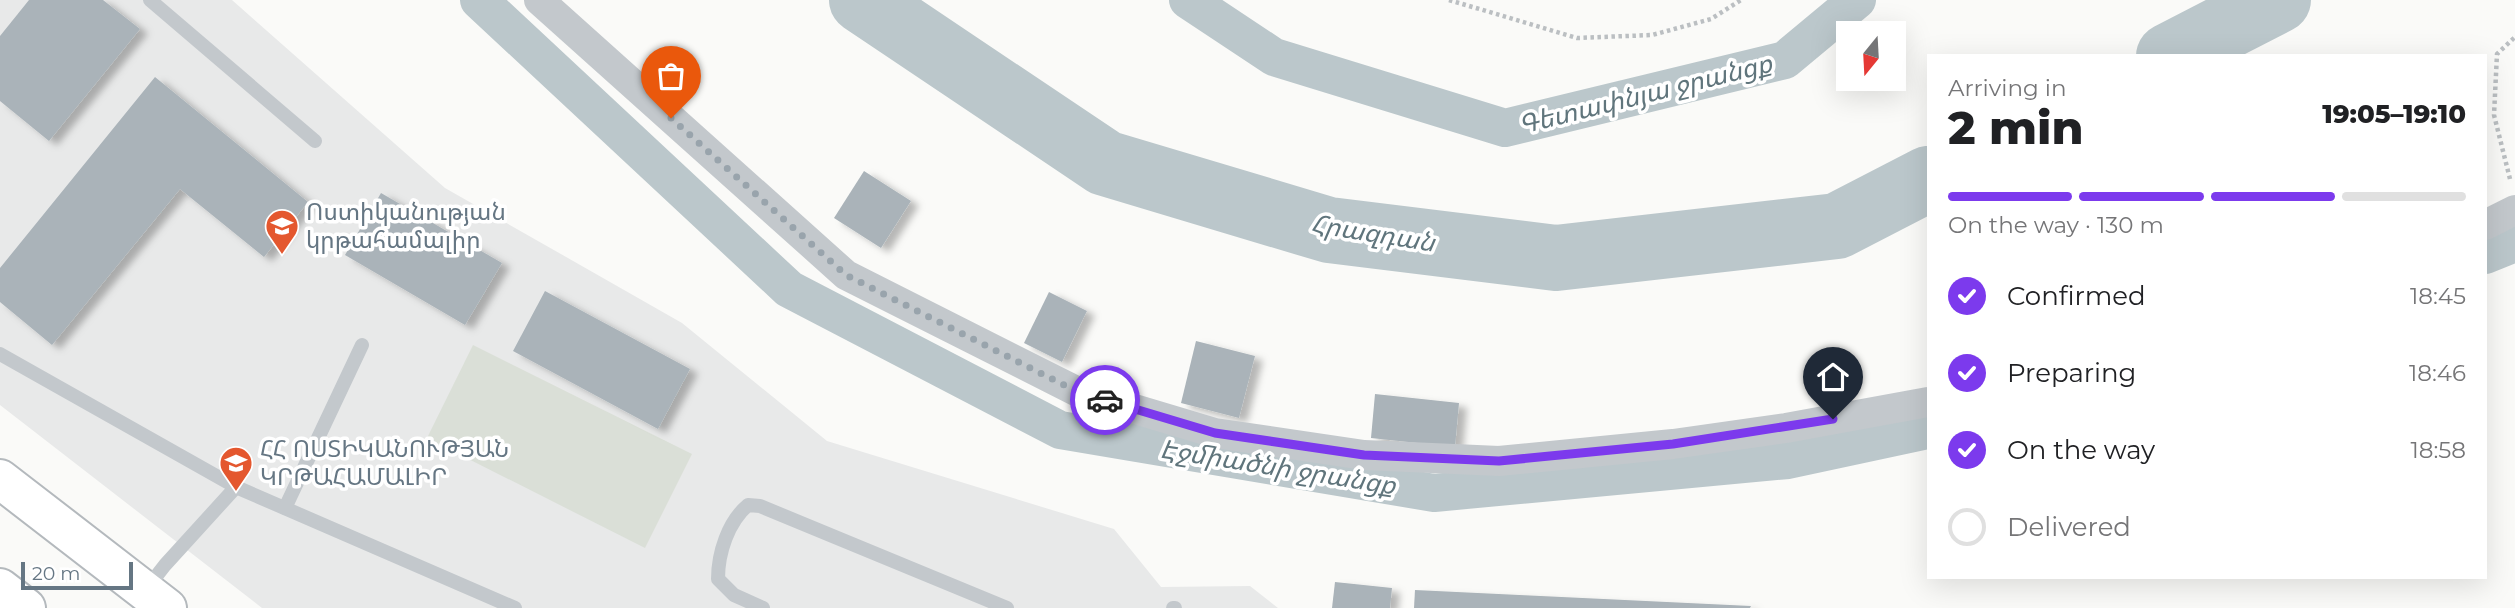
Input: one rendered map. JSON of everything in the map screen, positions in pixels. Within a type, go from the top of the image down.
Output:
[{"type":"highway","points":[[0,479],[156,599]]},
{"type":"highway","points":[[0,588],[26,608]]},
{"type":"street","points":[[539,0],[846,275],[1078,392],[1215,433],[1364,455],[1499,461],[1673,444],[1786,428],[1927,402]]},
{"type":"street","points":[[2487,223],[2513,199]]},
{"type":"lane","points":[[150,0],[315,141]]},
{"type":"lane","points":[[285,508],[362,345]]},
{"type":"lane","points":[[0,354],[236,487],[515,608]]},
{"type":"lane","points":[[156,599],[165,565],[236,487]]},
{"type":"lane","points":[[763,608],[734,595],[718,579],[718,560],[737,514],[748,505],[760,506],[1007,608]]},
{"type":"path","points":[[1449,0],[1577,38],[1651,35],[1711,19],[1741,0]]},
{"type":"path","points":[[2513,199],[2494,115],[2497,54],[2515,37]]},
{"type":"shaded area","name":"Ոստիկանության կրթահամալիր","points":[[0,0],[232,0],[445,188],[682,323],[827,441],[1114,529],[1161,587],[1250,586],[1278,608],[262,608],[0,405]]},
{"type":"shaded area","points":[[473,345],[692,454],[645,548],[427,438]]},
{"type":"building","points":[[29,0],[103,0],[140,29],[49,141],[0,101],[0,36]]},
{"type":"building","points":[[155,77],[308,202],[264,257],[180,189],[52,345],[0,302],[0,268]]},
{"type":"building","points":[[864,171],[911,201],[881,248],[834,218]]},
{"type":"building","points":[[381,193],[502,263],[465,325],[345,255]]},
{"type":"building","points":[[545,291],[690,369],[658,429],[513,351]]},
{"type":"building","points":[[1049,292],[1087,311],[1062,362],[1024,343]]},
{"type":"building","points":[[1196,341],[1255,356],[1239,418],[1181,403]]},
{"type":"building","points":[[1375,394],[1459,403],[1455,447],[1371,438]]},
{"type":"building","points":[[1335,582],[1392,588],[1390,608],[1332,608]]},
{"type":"building","points":[[1415,590],[1751,606],[1414,608]]},
{"type":"waterway","name":"Էջմիածնի ջրանցք","points":[[479,0],[789,289],[1060,430],[1434,493],[1788,460],[1927,430]]},
{"type":"waterway","name":"Հրազդան","points":[[862,0],[1105,163],[1329,230],[1556,258],[1837,226],[1927,180]]},
{"type":"waterway","name":"Գետափնյա ջրանցք","points":[[1188,0],[1274,57],[1505,128],[1785,60],[1857,0]]},
{"type":"waterway","name":"Հրազդան","points":[[2173,54],[2278,0]]},
{"type":"waterway","name":"Էջմիածնի ջրանցք","points":[[2487,254],[2515,243]]},
{"type":"way so far","points":[[671,118],[846,275],[1078,392],[1105,400]]},
{"type":"place","name":"Ոստիկանության կրթահամալիր","points":[[282,256]]},
{"type":"place","name":"ՀՀ ՈՍՏԻԿԱՆՈՒԹՅԱՆ ԿՐԹԱՀԱՄԱԼԻՐ","points":[[236,493]]},
{"type":"route","points":[[1105,400],[1215,433],[1364,455],[1499,461],[1673,444],[1833,419]]}]
